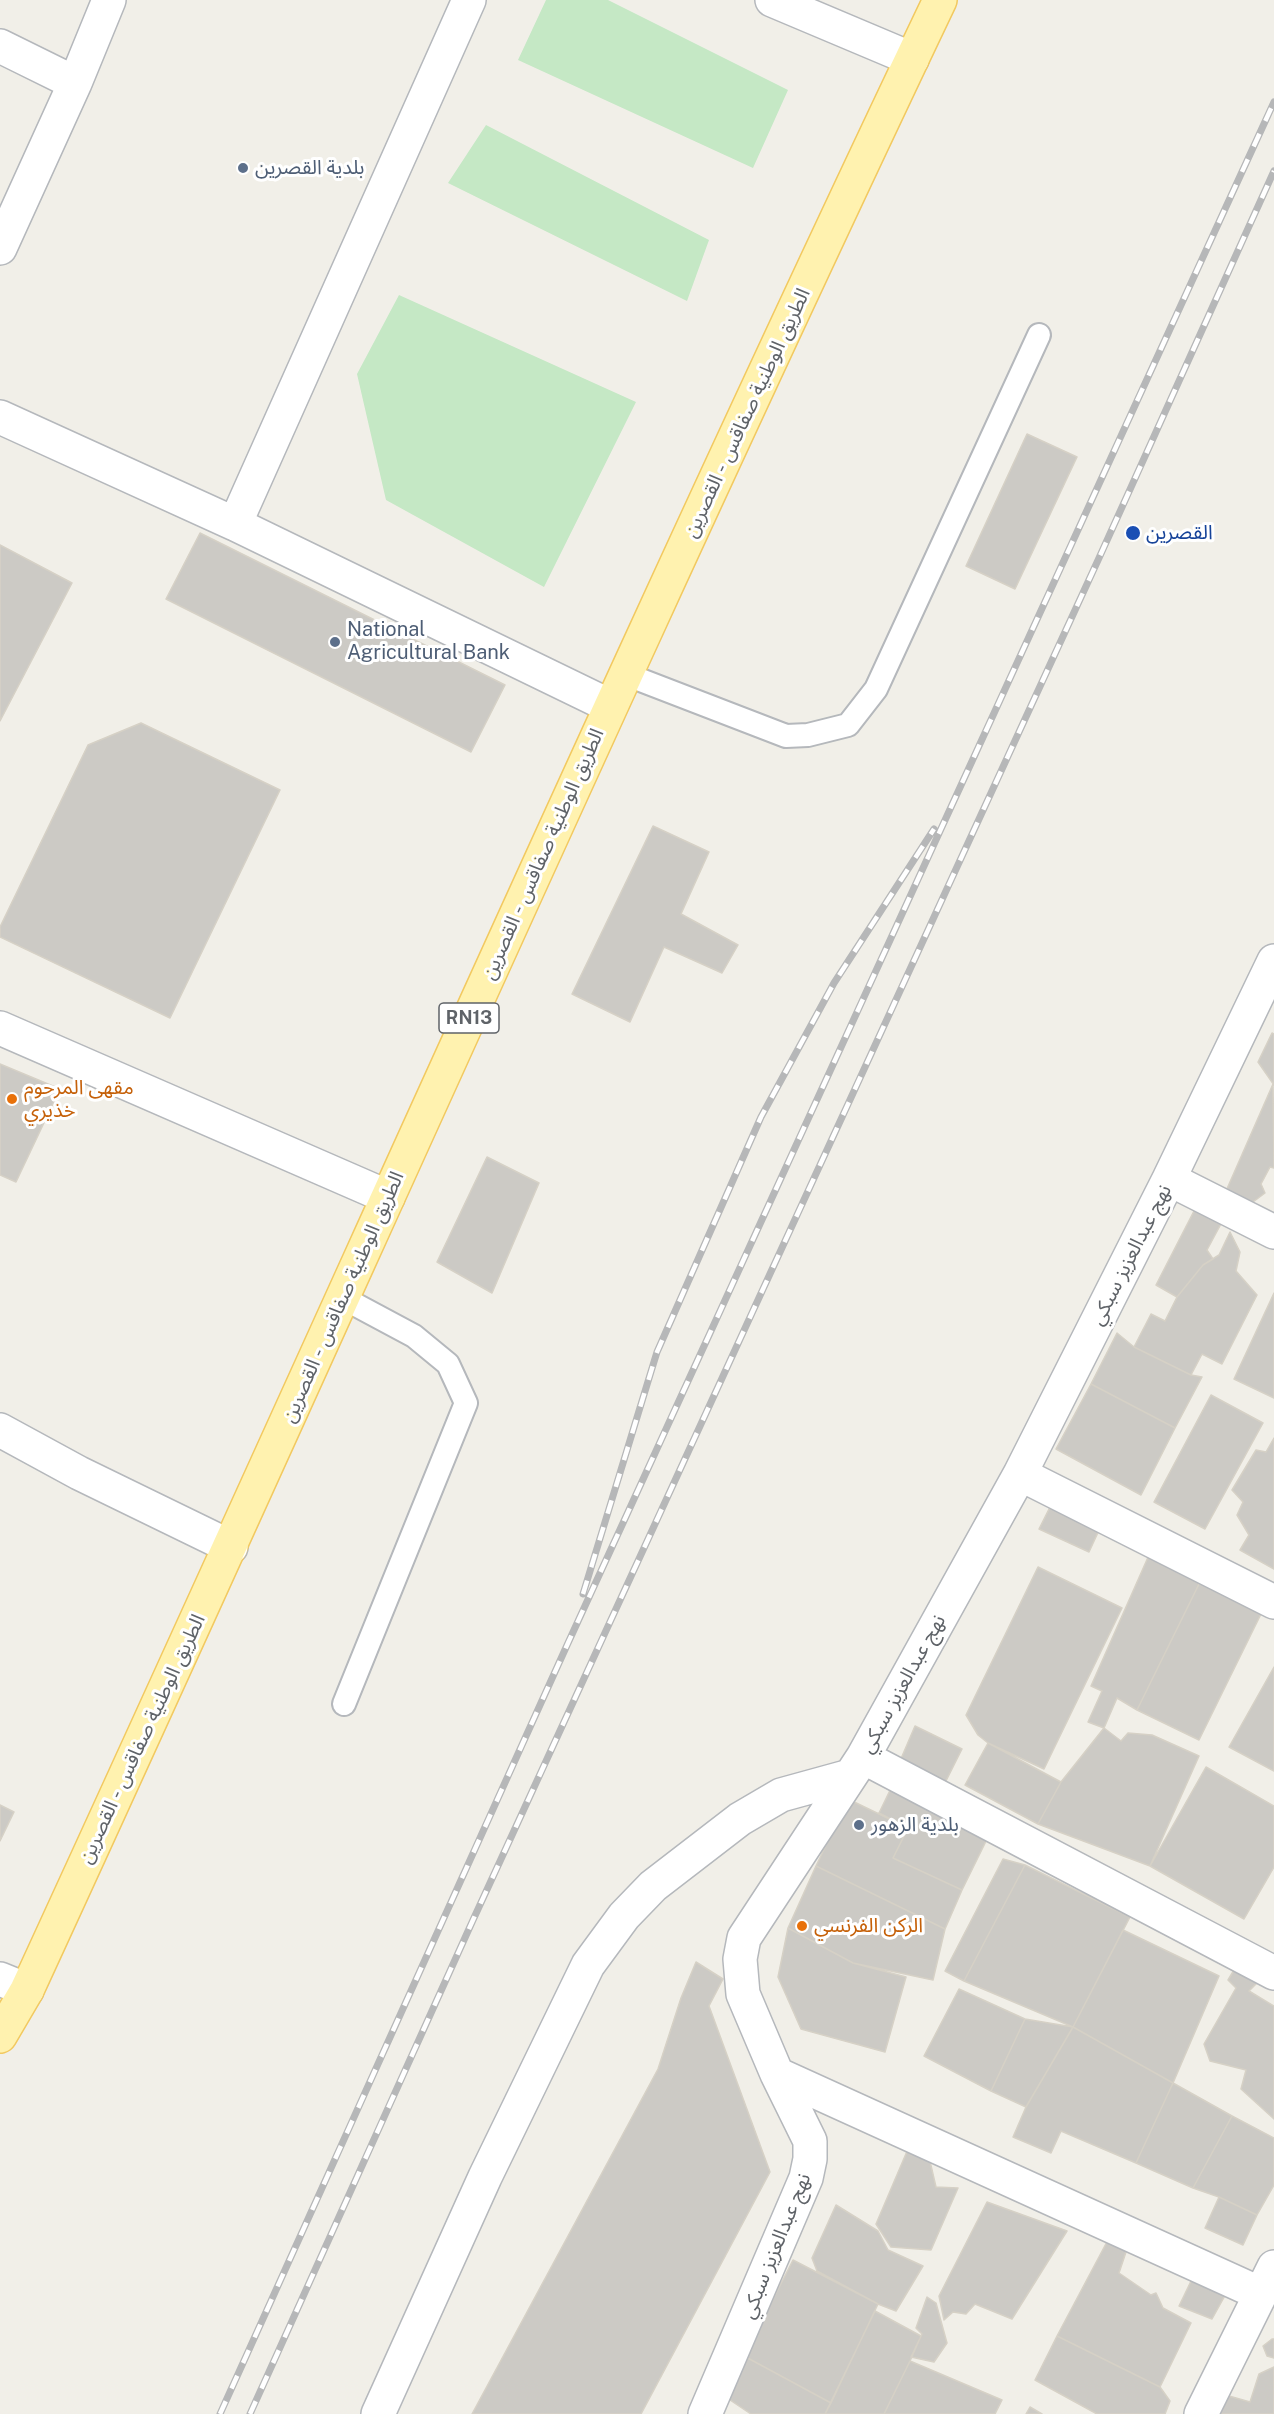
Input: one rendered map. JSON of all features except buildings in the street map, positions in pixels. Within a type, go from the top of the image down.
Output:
[{"type":"main road","name":"الطريق الوطنية صفاقس - القصرين","points":[[0,2036],[13,1985],[231,1547],[610,706],[940,0]]},
{"type":"street","points":[[0,248],[75,83],[109,0]]},
{"type":"street","points":[[235,524],[469,0]]},
{"type":"street","points":[[772,0],[912,59]]},
{"type":"street","points":[[0,46],[75,83]]},
{"type":"street","points":[[0,417],[235,524],[610,706]]},
{"type":"street","name":"نهج عبدالعزيز سبكي","points":[[705,2414],[806,2178],[810,2159],[810,2141],[777,2074],[743,1994],[740,1959],[744,1938],[856,1766],[1020,1474],[1169,1179],[1274,961]]},
{"type":"street","points":[[0,1028],[388,1197]]},
{"type":"street","points":[[1169,1179],[1274,1232]]},
{"type":"street","points":[[0,1430],[79,1473],[231,1547]]},
{"type":"street","points":[[1020,1474],[1274,1602]]},
{"type":"street","points":[[378,2414],[485,2177],[588,1965],[605,1940],[653,1886],[740,1819],[781,1796],[856,1766],[1274,1973]]},
{"type":"street","points":[[777,2074],[1267,2280],[1201,2414]]},
{"type":"lane","points":[[625,674],[786,736],[808,735],[848,725],[876,689],[1039,335]]},
{"type":"lane","points":[[343,1298],[414,1336],[448,1364],[466,1403],[344,1704]]},
{"type":"green space","points":[[546,0],[608,0],[788,90],[753,168],[518,60]]},
{"type":"green space","points":[[486,125],[709,240],[687,301],[448,183]]},
{"type":"green space","points":[[399,295],[636,402],[544,587],[386,500],[357,374]]},
{"type":"railway","points":[[220,2414],[568,1643],[1274,102]]},
{"type":"railway","points":[[250,2414],[473,1920],[1099,558],[1274,171]]},
{"type":"railway","points":[[583,1594],[657,1352],[761,1117],[834,983],[934,829]]},
{"type":"place","name":"بلدية القصرين","points":[[243,168]]},
{"type":"place","name":"القصرين","points":[[1133,533]]},
{"type":"place","name":"National Agricultural Bank","points":[[335,642]]},
{"type":"place","name":"مقهى المرحوم خذيري","points":[[12,1099]]},
{"type":"place","name":"بلدية الزهور","points":[[859,1825]]},
{"type":"place","name":"الركن الفرنسي","points":[[802,1926]]}]
